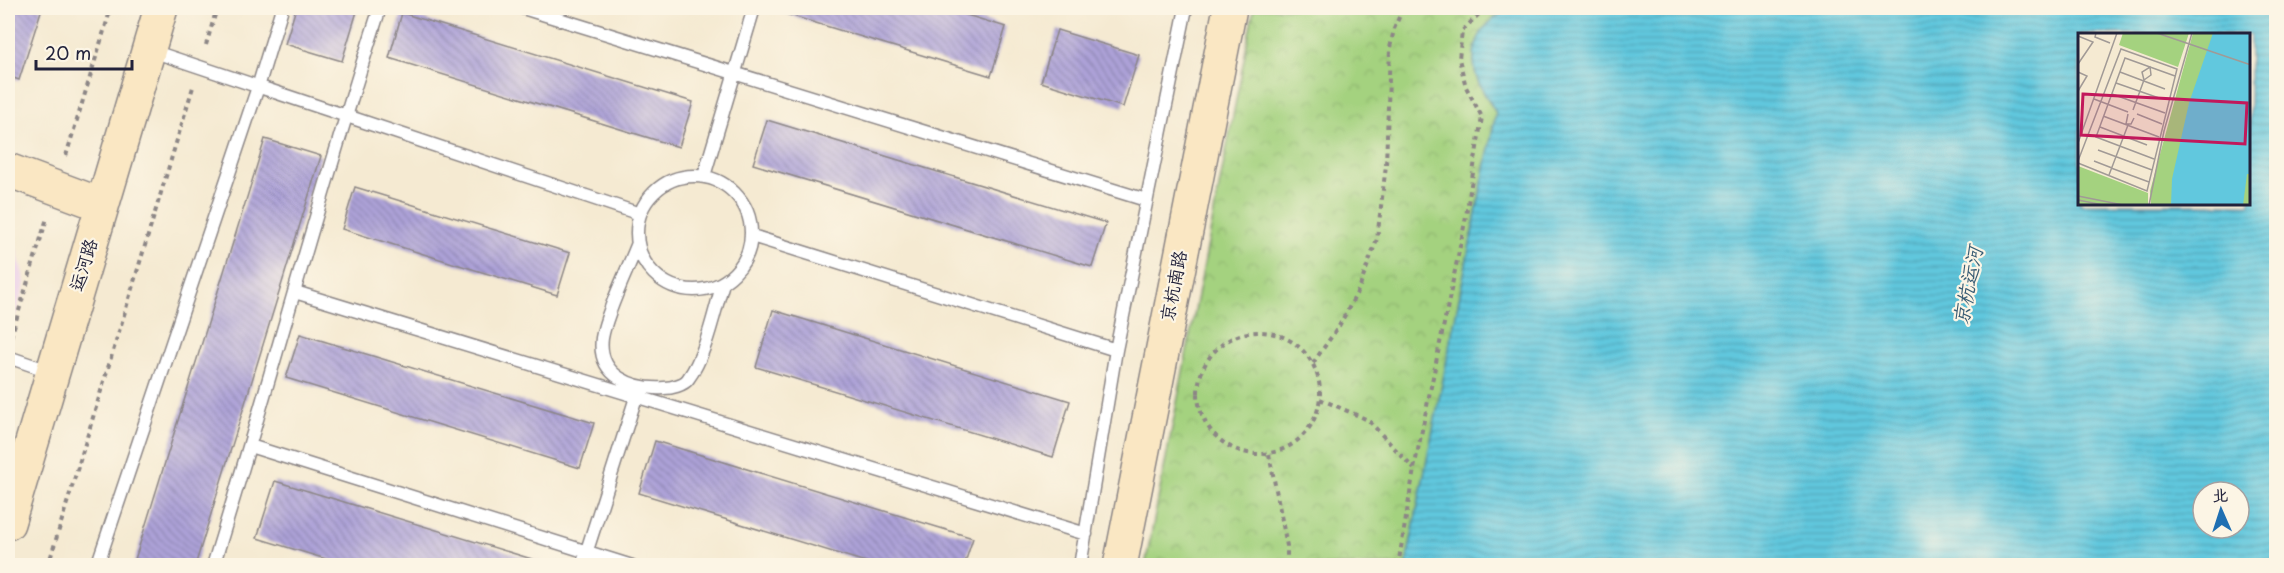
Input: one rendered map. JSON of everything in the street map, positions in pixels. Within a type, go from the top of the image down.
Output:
[{"type":"street","name":"运河路","points":[[8,523],[161,8]]},
{"type":"street","name":"京杭南路","points":[[1120,566],[1230,8]]},
{"type":"street","points":[[8,170],[102,205]]},
{"type":"lane","points":[[97,566],[258,87],[282,8]]},
{"type":"lane","points":[[213,566],[345,116],[380,8]]},
{"type":"lane","points":[[524,8],[1146,200]]},
{"type":"lane","points":[[704,176],[754,8]]},
{"type":"lane","points":[[1080,566],[1116,350],[1186,8]]},
{"type":"lane","points":[[148,50],[640,214]]},
{"type":"lane","points":[[678,177],[714,178],[730,187],[742,201],[750,217],[752,236],[748,254],[738,271],[723,283],[704,290],[684,290],[666,283],[650,270],[640,253],[637,234],[640,214],[648,198],[661,186],[678,177]]},
{"type":"lane","points":[[752,236],[1116,350]]},
{"type":"lane","points":[[637,392],[631,385],[618,378],[610,368],[603,356],[602,339],[638,243]]},
{"type":"lane","points":[[637,392],[671,388],[687,381],[701,354],[723,283]]},
{"type":"lane","points":[[295,292],[637,392],[1086,534]]},
{"type":"lane","points":[[8,357],[52,372]]},
{"type":"lane","points":[[582,566],[637,392]]},
{"type":"lane","points":[[250,446],[632,566]]},
{"type":"path","points":[[48,566],[217,8]]},
{"type":"path","points":[[1313,363],[1339,326],[1359,289],[1377,239],[1386,165],[1390,48],[1394,29],[1403,8]]},
{"type":"path","points":[[1398,566],[1413,468],[1465,222],[1482,117],[1466,87],[1461,69],[1459,59],[1462,32],[1485,8]]},
{"type":"path","points":[[1265,332],[1284,337],[1300,347],[1313,363],[1320,381],[1320,399],[1315,420],[1303,436],[1287,447],[1269,454],[1248,453],[1228,446],[1212,433],[1202,415],[1197,394],[1200,374],[1210,355],[1226,342],[1245,333],[1265,332]]},
{"type":"path","points":[[1320,399],[1368,420],[1413,468]]},
{"type":"path","points":[[1269,454],[1287,546],[1287,566]]},
{"type":"shaded area","points":[[8,215],[25,283],[8,341]]},
{"type":"green space","points":[[1254,8],[1513,8],[1486,26],[1474,53],[1477,80],[1496,113],[1406,565],[1145,566]]},
{"type":"water","name":"京杭运河","points":[[1513,8],[2276,8],[2276,565],[1406,565],[1496,113],[1477,80],[1474,64],[1477,43],[1486,26]]},
{"type":"building","points":[[8,8],[42,8],[19,80],[8,76]]},
{"type":"building","points":[[296,8],[358,8],[342,61],[285,44]]},
{"type":"building","points":[[788,8],[944,8],[1006,27],[991,76],[786,14]]},
{"type":"building","points":[[402,13],[693,102],[679,147],[389,58]]},
{"type":"building","points":[[1057,30],[1139,55],[1123,107],[1041,82]]},
{"type":"building","points":[[767,120],[1106,223],[1092,267],[753,164]]},
{"type":"building","points":[[265,139],[321,156],[195,566],[133,566]]},
{"type":"building","points":[[355,187],[570,253],[557,295],[342,229]]},
{"type":"building","points":[[773,310],[1070,401],[1053,457],[756,367]]},
{"type":"building","points":[[300,334],[594,423],[580,468],[286,378]]},
{"type":"building","points":[[655,441],[973,538],[964,566],[879,566],[639,493]]},
{"type":"building","points":[[275,481],[545,563],[545,566],[349,566],[257,538]]}]
